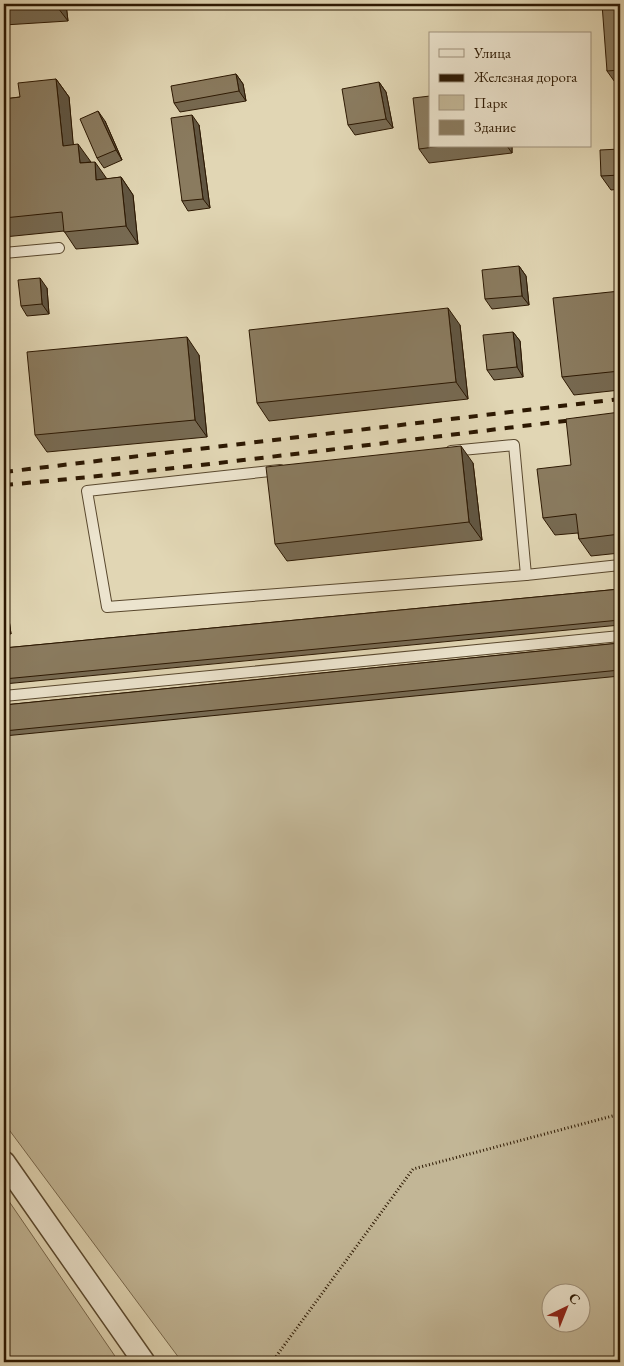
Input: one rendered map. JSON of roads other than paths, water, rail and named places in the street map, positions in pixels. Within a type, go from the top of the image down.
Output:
[{"type":"street","points":[[4,1162],[144,1362]]},
{"type":"lane","points":[[4,252],[59,248]]},
{"type":"lane","points":[[444,452],[514,445],[526,575]]},
{"type":"lane","points":[[286,469],[87,491],[107,607],[526,575],[620,565]]},
{"type":"lane","points":[[4,696],[620,636]]},
{"type":"railway","points":[[4,472],[620,399]]},
{"type":"railway","points":[[4,485],[220,463],[581,419]]}]
